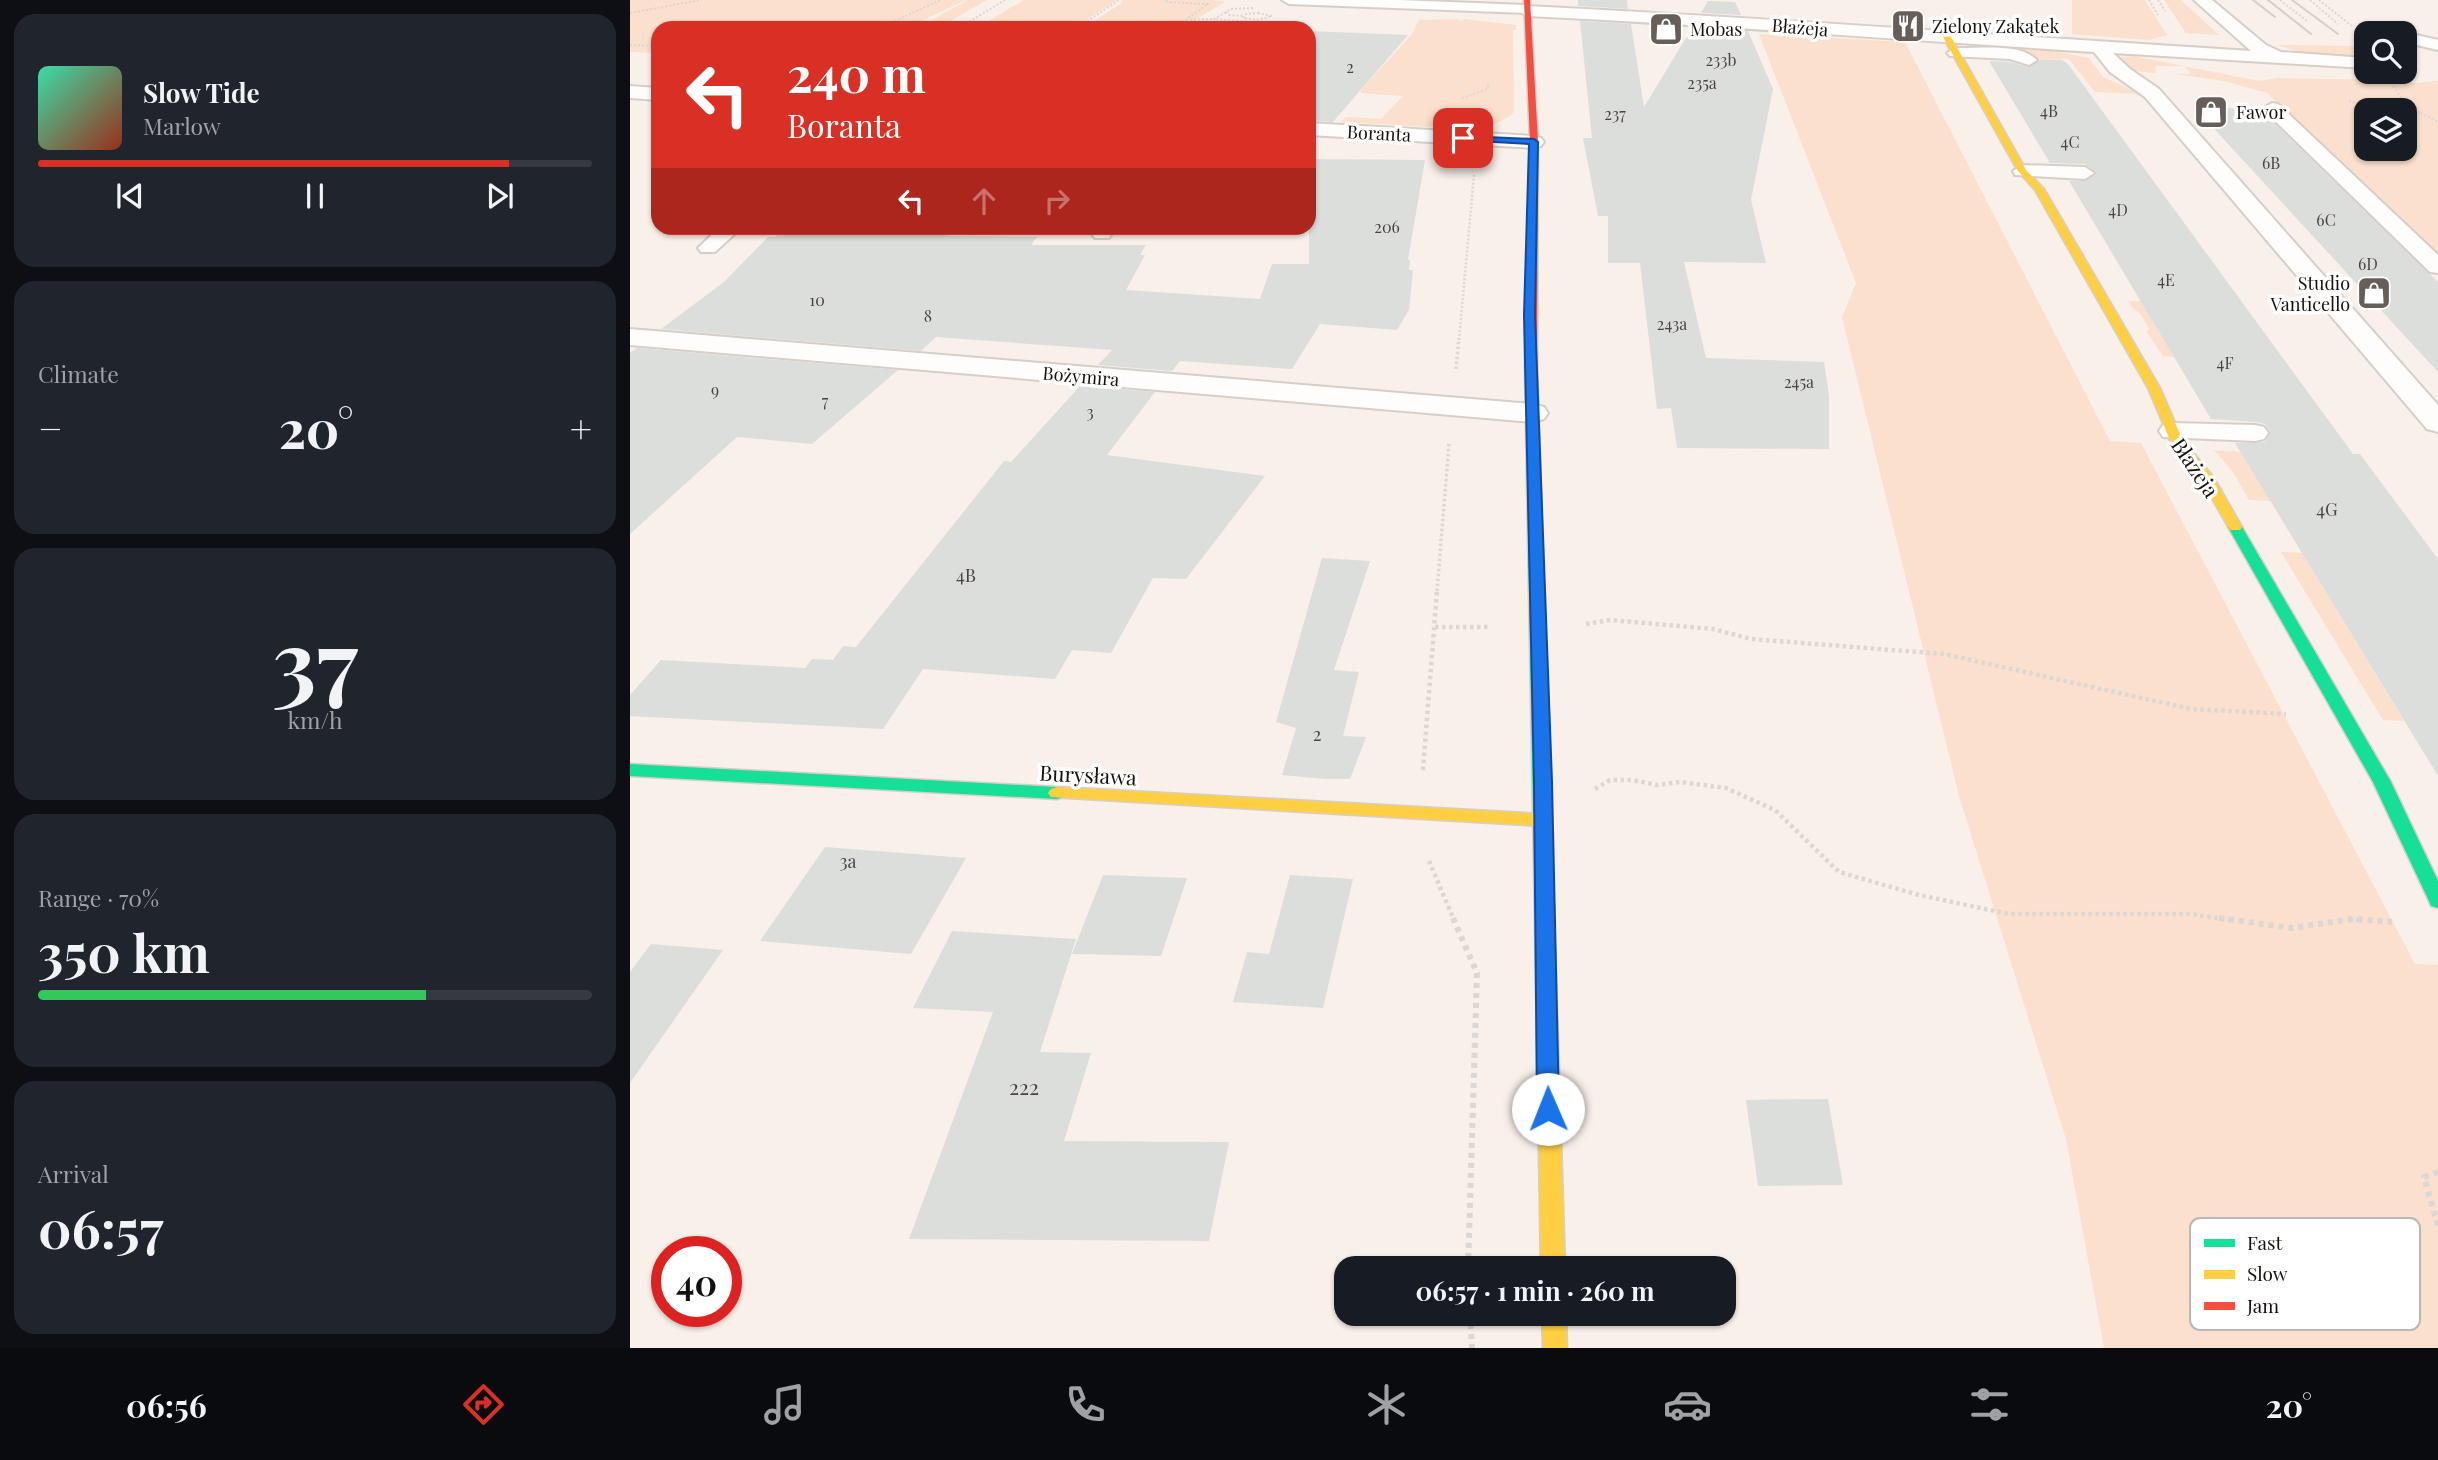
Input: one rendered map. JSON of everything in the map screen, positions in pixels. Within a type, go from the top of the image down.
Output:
[{"type":"street","points":[[2202,0],[2260,49],[2294,66],[2309,80]]},
{"type":"street","name":"Błażeja","points":[[1527,7],[1754,23],[1843,23],[1951,45],[2100,47],[2354,62]]},
{"type":"street","points":[[1527,7],[1534,142],[1530,315],[1553,1256]]},
{"type":"street","points":[[2417,40],[2438,45]]},
{"type":"street","name":"Błażeja","points":[[1951,45],[2022,171],[2039,189],[2147,376],[2172,431],[2207,478],[2346,717],[2382,782],[2435,891]]},
{"type":"street","points":[[2100,47],[2109,62],[2122,75],[2152,93],[2438,423]]},
{"type":"street","points":[[630,92],[651,94]]},
{"type":"street","name":"Boranta","points":[[1316,129],[1534,142]]},
{"type":"street","name":"Bożymira","points":[[630,337],[1533,412]]},
{"type":"street","name":"Burysława","points":[[630,770],[1543,820]]},
{"type":"street","points":[[1554,1326],[1555,1348]]},
{"type":"lane","points":[[1289,0],[1461,8],[1527,7]]},
{"type":"lane","points":[[1365,0],[1423,3],[1428,0]]},
{"type":"lane","points":[[1951,45],[2012,54],[2029,60]]},
{"type":"lane","points":[[2272,108],[2438,267]]},
{"type":"lane","points":[[2022,171],[2085,173]]},
{"type":"lane","points":[[708,248],[724,235]]},
{"type":"lane","points":[[2172,431],[2255,433]]},
{"type":"path","points":[[630,13],[701,0]]},
{"type":"path","points":[[895,21],[940,0]]},
{"type":"path","points":[[971,21],[1005,0]]},
{"type":"path","points":[[1087,21],[1119,0]]},
{"type":"path","points":[[1167,0],[1165,2],[1208,4],[1185,20]]},
{"type":"path","points":[[2319,0],[2354,28]]},
{"type":"path","points":[[1226,12],[1228,15],[1243,16]]},
{"type":"path","points":[[1214,19],[1222,13]]},
{"type":"path","points":[[1185,20],[1241,21]]},
{"type":"path","points":[[630,45],[651,46]]},
{"type":"path","points":[[2392,84],[2402,99],[2438,122]]},
{"type":"path","points":[[2417,112],[2421,113]]},
{"type":"path","points":[[1435,627],[1571,627],[1610,620],[1713,629],[1751,639],[1944,654],[2191,709],[2346,717]]},
{"type":"path","points":[[1543,820],[1610,780],[1632,780],[1643,784],[1680,782],[1715,786],[1726,788],[1775,810],[1839,872],[1919,895],[2009,914],[2191,914],[2291,928],[2353,919],[2401,923]]},
{"type":"path","points":[[1419,814],[1420,840],[1477,973],[1468,1256]]},
{"type":"path","points":[[2438,1171],[2424,1177],[2438,1226]]},
{"type":"path","points":[[1471,1326],[1472,1348]]},
{"type":"shaded area","points":[[630,0],[966,0],[921,21],[651,21],[651,53],[630,52]]},
{"type":"shaded area","points":[[968,0],[987,0],[950,21],[930,21]]},
{"type":"shaded area","points":[[1024,0],[1117,0],[1085,21],[988,21]]},
{"type":"shaded area","points":[[1122,0],[1225,2],[1193,21],[1094,21],[1122,3]]},
{"type":"shaded area","points":[[2072,0],[2145,0],[2167,35],[2149,40],[2072,34]]},
{"type":"shaded area","points":[[2164,0],[2181,0],[2219,35],[2186,33]]},
{"type":"shaded area","points":[[1457,19],[1516,25],[1516,30],[1513,30],[1514,112],[1511,115],[1487,126],[1468,129],[1443,124],[1429,127],[1341,122],[1346,117],[1381,119],[1403,96],[1361,93],[1361,90],[1412,34],[1419,20]]},
{"type":"shaded area","points":[[1759,34],[1905,42],[2110,441],[2141,443],[2415,964],[2438,965],[2438,1348],[2104,1348],[2066,1139],[1959,796],[1842,317],[1856,283]]},
{"type":"shaded area","points":[[1984,45],[2043,49],[2089,58],[2103,77],[2140,94],[2095,92],[2069,59],[2042,60],[2017,52],[1968,49]]},
{"type":"shaded area","points":[[2277,45],[2354,47],[2354,56],[2303,53]]},
{"type":"shaded area","points":[[2133,56],[2183,66],[2155,66],[2156,73],[2145,72],[2130,68],[2118,58]]},
{"type":"shaded area","points":[[2185,66],[2259,81],[2277,78],[2354,79],[2354,84],[2417,84],[2438,81],[2438,253],[2267,93],[2224,81],[2175,74],[2191,74]]},
{"type":"shaded area","points":[[2128,301],[2141,301],[2174,357],[2163,356],[2146,331],[2150,330],[2138,311],[2134,310]]},
{"type":"shaded area","points":[[2214,450],[2241,452],[2271,501],[2249,500],[2233,472]]},
{"type":"shaded area","points":[[2281,552],[2302,553],[2404,721],[2383,720]]},
{"type":"building","points":[[1578,0],[1627,0],[1628,9],[1578,6]]},
{"type":"building","points":[[1708,1],[1735,2],[1741,15],[1701,13]]},
{"type":"building","points":[[1580,21],[1631,24],[1644,107],[1692,28],[1748,31],[1773,89],[1751,200],[1766,263],[1684,262],[1706,358],[1824,362],[1829,396],[1829,449],[1677,448],[1671,408],[1657,409],[1640,263],[1608,263],[1608,216],[1598,216],[1583,138],[1592,138]]},
{"type":"building","points":[[1316,31],[1408,35],[1333,122],[1316,121]]},
{"type":"building","points":[[2040,60],[2062,60],[2068,64],[2353,454],[2360,454],[2438,559],[2438,776],[2235,443],[2265,442],[2270,432],[2265,424],[2211,419],[2069,181],[2086,181],[2096,172],[2085,164],[2050,163],[1989,61],[2010,62],[2028,67]]},
{"type":"building","points":[[2194,107],[2260,109],[2438,282],[2438,372]]},
{"type":"building","points":[[1316,159],[1425,160],[1408,260],[1409,270],[1413,270],[1409,310],[1397,330],[1320,324],[1292,369],[1180,361],[1172,371],[1098,365],[1112,350],[936,337],[921,351],[661,329],[724,282],[768,237],[777,235],[1037,237],[1031,245],[1146,245],[1140,255],[1145,255],[1126,290],[1260,299],[1272,264],[1309,264],[1309,235],[1316,235]]},
{"type":"building","points":[[637,348],[898,370],[812,444],[737,437],[630,534],[630,353]]},
{"type":"building","points":[[1080,386],[1155,392],[1107,455],[1265,476],[1186,579],[1153,578],[1111,653],[1072,650],[1055,679],[923,669],[883,729],[630,716],[630,695],[661,660],[805,668],[812,659],[833,660],[843,646],[856,647],[1004,461],[1011,462]]},
{"type":"building","points":[[1322,558],[1370,561],[1334,670],[1359,672],[1343,736],[1366,737],[1350,779],[1282,775],[1296,728],[1276,722]]},
{"type":"building","points":[[825,847],[966,858],[911,954],[760,941]]},
{"type":"building","points":[[1103,875],[1187,878],[1161,956],[1072,954]]},
{"type":"building","points":[[1290,875],[1353,879],[1323,1008],[1233,1002],[1247,952],[1269,954]]},
{"type":"building","points":[[952,931],[1076,939],[1040,1052],[1091,1053],[1064,1141],[1229,1142],[1209,1241],[909,1239],[993,1012],[913,1008]]},
{"type":"building","points":[[651,944],[723,950],[630,1083],[630,972]]},
{"type":"building","points":[[1828,1099],[1843,1185],[1758,1186],[1746,1100]]},
{"type":"tram line","points":[[2253,0],[2275,17]]},
{"type":"tram line","points":[[2268,0],[2311,34]]},
{"type":"tram line","points":[[2292,0],[2338,34]]},
{"type":"traffic: fast","points":[[1531,367],[1546,979]]},
{"type":"traffic: fast","points":[[2235,527],[2382,782],[2438,901]]},
{"type":"traffic: fast","points":[[630,770],[1057,793]]},
{"type":"traffic: slow","points":[[1947,37],[2022,171],[2039,189],[2154,388],[2176,440],[2207,478],[2235,527]]},
{"type":"traffic: slow","points":[[1057,793],[1543,820]]},
{"type":"traffic: slow","points":[[1546,979],[1553,1256]]},
{"type":"traffic: slow","points":[[1554,1326],[1555,1348]]},
{"type":"traffic: jam","points":[[1527,0],[1534,142],[1531,367]]},
{"type":"place","name":"Zielony Zakątek","points":[[1908,26]]},
{"type":"place","name":"Mobas","points":[[1666,29]]},
{"type":"place","name":"Fawor","points":[[2211,112]]},
{"type":"place","name":"Studio Vanticello","points":[[2374,293]]},
{"type":"route","points":[[1463,138],[1534,142],[1530,315],[1543,782],[1548,1109]]}]
